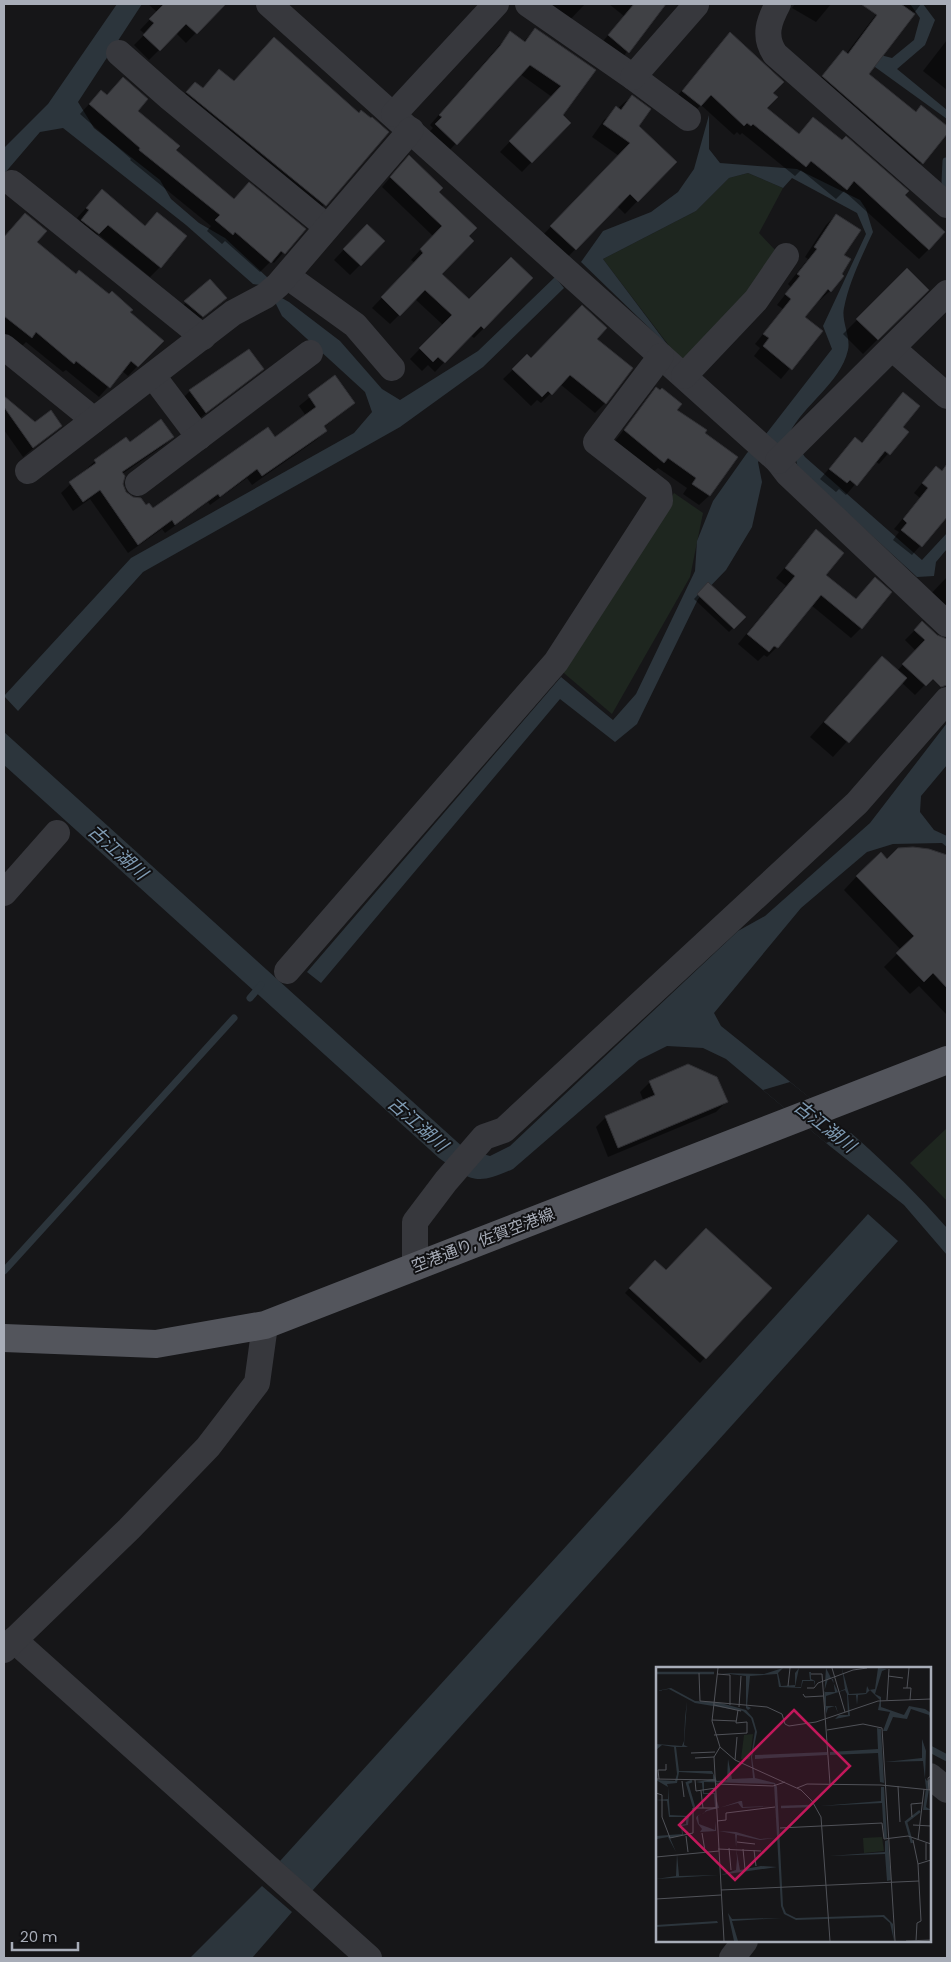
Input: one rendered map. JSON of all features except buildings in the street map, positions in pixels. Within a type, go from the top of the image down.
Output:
[{"type":"main road","name":"空港通り, 佐賀空港線","points":[[4,1338],[156,1344],[265,1325],[947,1060]]},
{"type":"street","points":[[269,4],[661,356],[778,450],[788,474],[947,624]]},
{"type":"street","points":[[28,471],[233,313],[277,286],[327,227],[402,122],[496,4]]},
{"type":"street","points":[[528,4],[688,118]]},
{"type":"street","points":[[778,4],[769,21],[768,32],[769,44],[775,54],[947,205]]},
{"type":"street","points":[[633,77],[696,5]]},
{"type":"street","points":[[119,53],[170,98],[327,227]]},
{"type":"street","points":[[12,183],[203,337]]},
{"type":"street","points":[[684,376],[756,300],[786,256]]},
{"type":"street","points":[[277,286],[355,325],[392,368]]},
{"type":"street","points":[[778,450],[892,348],[947,293]]},
{"type":"street","points":[[4,347],[94,420]]},
{"type":"street","points":[[892,348],[947,396]]},
{"type":"street","points":[[138,483],[310,353]]},
{"type":"street","points":[[287,971],[556,662],[660,501],[658,490],[596,442],[661,356]]},
{"type":"street","points":[[153,376],[199,437]]},
{"type":"street","points":[[415,1266],[415,1222],[446,1181],[484,1137],[504,1130],[858,804],[947,700]]},
{"type":"street","points":[[4,893],[57,833]]},
{"type":"street","points":[[265,1325],[257,1383],[208,1447],[129,1529],[9,1645],[369,1958]]},
{"type":"street","points":[[931,1777],[947,1790]]},
{"type":"street","points":[[732,1958],[743,1942]]},
{"type":"shaded area","points":[[748,173],[783,188],[759,233],[778,253],[753,291],[683,364],[603,259],[696,211],[729,178]]},
{"type":"shaded area","points":[[674,493],[703,513],[690,577],[612,714],[558,668]]},
{"type":"shaded area","points":[[947,1128],[947,1201],[910,1163]]},
{"type":"water","points":[[117,4],[142,4],[78,102],[94,128],[160,180],[171,199],[199,223],[225,238],[268,278],[280,297],[340,341],[382,389],[400,400],[478,351],[555,277],[564,288],[483,367],[400,427],[143,572],[18,711],[4,696],[131,558],[354,433],[372,412],[365,392],[282,316],[273,298],[261,285],[253,284],[186,225],[63,128],[40,132],[4,174],[4,148],[48,104]]},
{"type":"water","points":[[910,4],[923,4],[935,20],[925,45],[897,69],[947,110],[947,119],[875,67],[869,52],[892,58],[914,40],[920,18]]},
{"type":"water","points":[[709,115],[709,149],[720,163],[797,169],[860,200],[866,209],[873,232],[852,279],[846,298],[843,313],[849,345],[844,362],[830,384],[803,413],[789,434],[805,457],[922,560],[947,533],[947,549],[936,562],[934,576],[917,577],[798,468],[795,456],[774,444],[758,462],[762,482],[752,527],[726,570],[698,599],[637,724],[615,742],[560,699],[321,983],[307,972],[561,677],[613,720],[636,694],[695,571],[697,541],[713,501],[747,453],[766,434],[832,349],[823,326],[866,234],[857,213],[792,178],[783,188],[748,173],[729,178],[696,211],[603,259],[670,348],[581,262],[603,231],[651,212],[678,192],[694,169]]},
{"type":"water","name":"古江湖川","points":[[947,723],[947,765],[921,796],[920,812],[934,830],[947,836],[947,847],[942,843],[893,844],[867,852],[801,908],[714,1013],[721,1026],[839,1122],[895,1173],[921,1200],[947,1228],[947,1255],[904,1205],[826,1143],[726,1059],[703,1048],[667,1046],[639,1060],[513,1169],[490,1178],[482,1179],[459,1172],[439,1158],[4,765],[4,732],[465,1149],[490,1156],[510,1146],[738,931],[765,916],[870,823]]},
{"type":"water","points":[[868,1214],[898,1241],[312,1891],[280,1861]]},
{"type":"water","points":[[262,1886],[292,1912],[252,1958],[190,1958]]},
{"type":"pier","points":[[790,1082],[853,1132],[826,1143],[763,1090]]},
{"type":"waterway","points":[[946,161],[945,182],[947,185]]},
{"type":"waterway","points":[[250,998],[261,985]]},
{"type":"waterway","points":[[4,1271],[234,1018]]},
{"type":"waterway","points":[[931,1750],[947,1758]]}]
